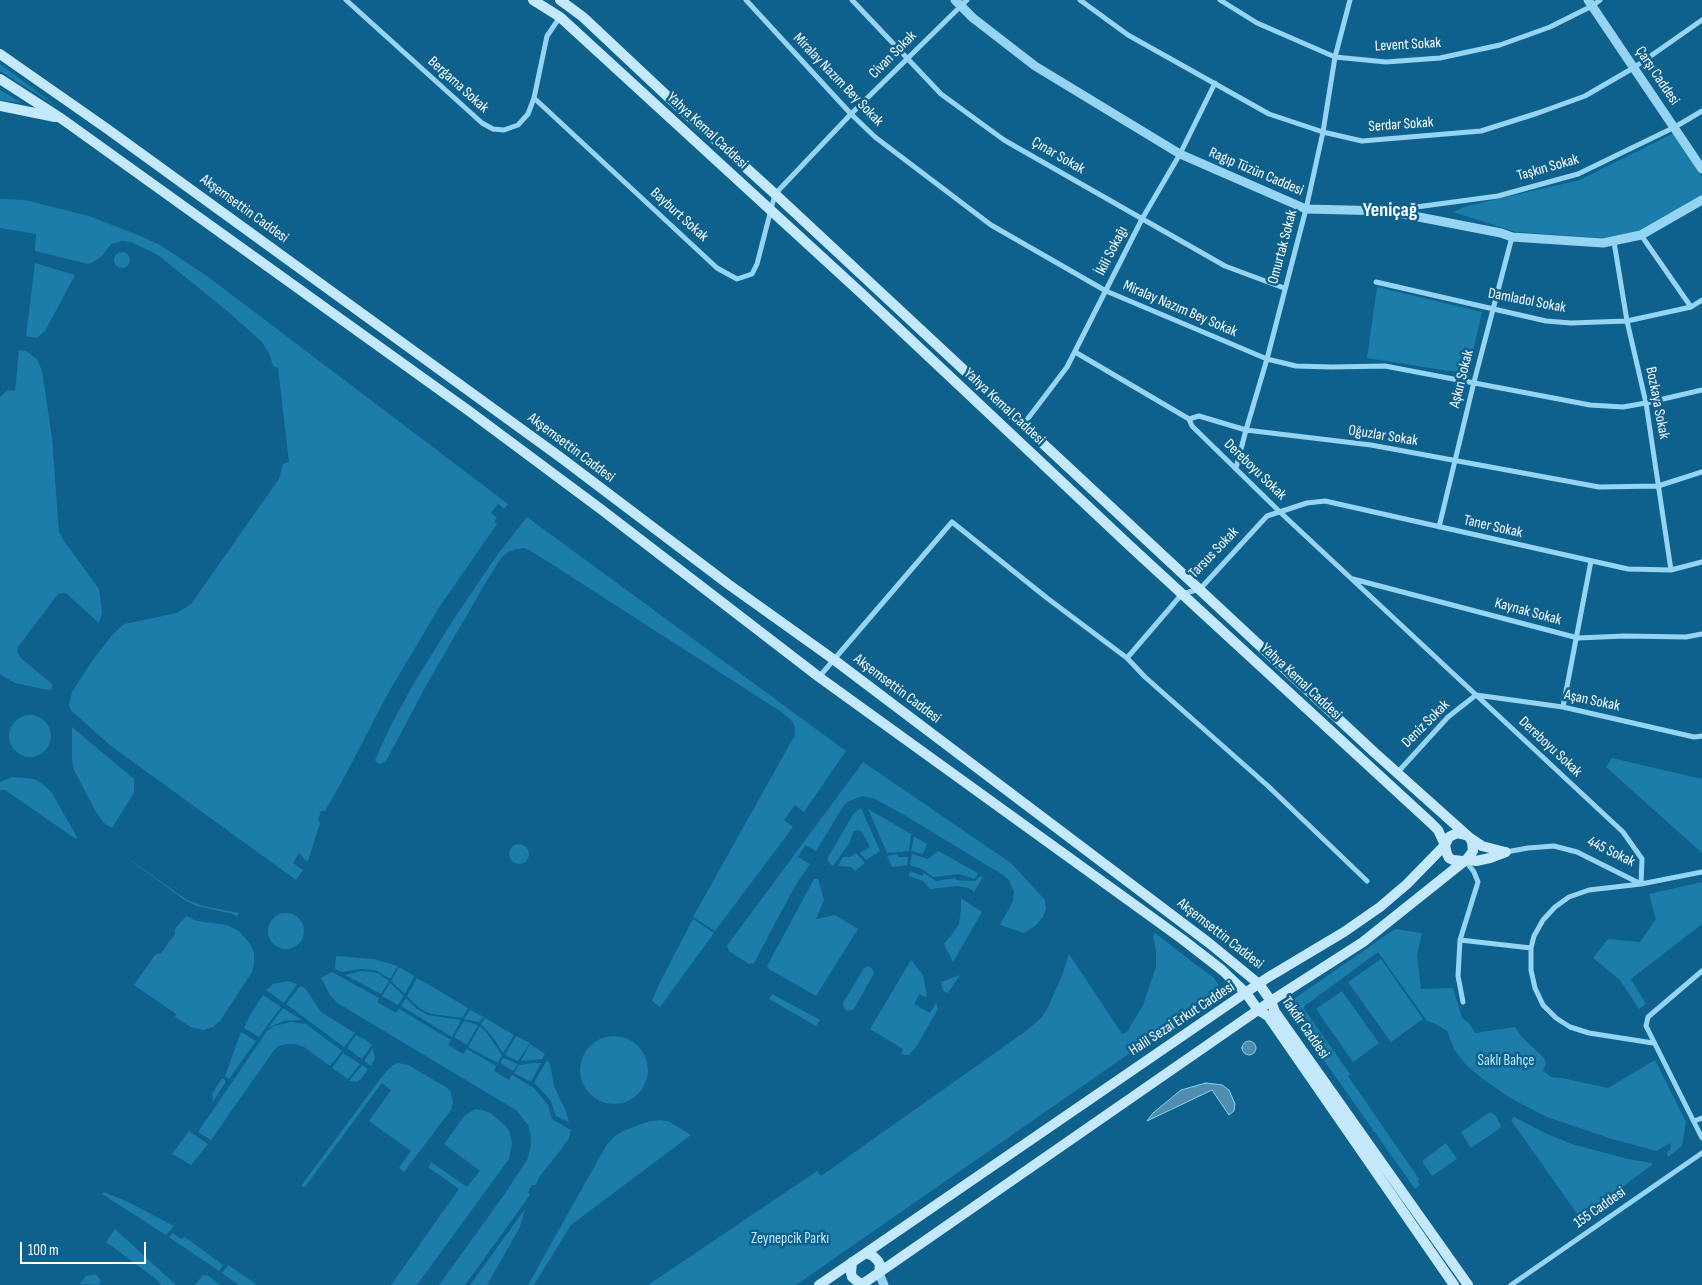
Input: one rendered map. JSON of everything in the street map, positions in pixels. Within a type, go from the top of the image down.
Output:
[{"type":"main road","name":"Yahya Kemal Caddesi","points":[[532,0],[560,17],[860,292],[1064,485],[1431,822],[1438,830],[1445,845]]},
{"type":"main road","name":"Yahya Kemal Caddesi","points":[[567,2],[1396,773],[1468,836]]},
{"type":"main road","name":"Akşemsettin Caddesi","points":[[0,54],[106,128],[560,457],[1214,947],[1259,984],[1246,993],[1222,970],[1182,939],[819,676],[469,411],[62,119],[0,79]]},
{"type":"main road","points":[[0,106],[62,119]]},
{"type":"main road","points":[[1457,833],[1468,836],[1473,847],[1470,856],[1363,942],[1271,1000],[1259,984],[1344,932],[1380,907],[1407,884],[1445,845],[1446,841],[1453,834],[1457,833]]},
{"type":"main road","name":"445 Sokak","points":[[1468,836],[1482,846],[1506,852]]},
{"type":"main road","points":[[1445,845],[1445,850],[1450,858],[1458,861],[1465,860]]},
{"type":"main road","name":"445 Sokak","points":[[1465,860],[1476,861],[1506,852]]},
{"type":"main road","name":"Halil Sezai Erkut Caddesi","points":[[820,1285],[1246,993],[1258,1010]]},
{"type":"main road","name":"Takdir Caddesi","points":[[1454,1285],[1268,1016],[1258,1010],[1271,1000],[1275,1013],[1469,1284]]},
{"type":"main road","points":[[852,1262],[852,1277],[862,1285],[944,1226],[1258,1010]]},
{"type":"main road","points":[[866,1253],[878,1261],[880,1265],[879,1273]]},
{"type":"street","name":"Bergama Sokak","points":[[346,0],[482,124],[493,129],[504,130],[518,125],[528,114],[534,98],[547,36],[560,17]]},
{"type":"street","name":"Miralay Nazım Bey Sokak","points":[[746,0],[851,114],[875,137],[990,226],[1106,291],[1267,359],[1296,366],[1385,366],[1590,406],[1623,407],[1702,390]]},
{"type":"street","name":"Çınar Sokak","points":[[852,0],[941,94],[1004,140],[1225,266],[1284,288]]},
{"type":"street","name":"Serdar Sokak","points":[[1080,0],[1128,35],[1269,114],[1324,132],[1362,141],[1481,131],[1538,113],[1585,96],[1635,68],[1702,20]]},
{"type":"street","name":"Levent Sokak","points":[[1220,0],[1257,23],[1335,57],[1386,62],[1440,58],[1500,45],[1550,27],[1590,3],[1600,0]]},
{"type":"street","name":"Omurtak Sokak","points":[[1236,468],[1267,359],[1306,208],[1324,132],[1335,57],[1350,0]]},
{"type":"street","points":[[560,17],[567,2]]},
{"type":"street","name":"Civan Sokak","points":[[775,194],[960,2]]},
{"type":"street","name":"Ragıp Tüzün Caddesi","points":[[960,2],[973,18],[1035,66],[1180,154],[1306,208],[1388,211],[1501,233],[1512,237],[1603,243],[1641,235],[1702,200]]},
{"type":"street","name":"Çarşı Caddesi","points":[[1590,3],[1702,168]]},
{"type":"street","name":"İkili Sokağı","points":[[1023,425],[1068,367],[1142,219],[1180,154],[1215,83]]},
{"type":"street","name":"Bayburt Sokak","points":[[534,98],[717,268],[730,276],[738,279],[752,274],[757,264],[775,194]]},
{"type":"street","name":"Taşkın Sokak","points":[[1388,211],[1498,196],[1578,174],[1675,128],[1702,111]]},
{"type":"street","points":[[1641,235],[1691,307]]},
{"type":"street","name":"Aşkın Sokak","points":[[1439,527],[1512,237]]},
{"type":"street","name":"Bozkaya Sokak","points":[[1614,242],[1627,321],[1646,403],[1671,570]]},
{"type":"street","name":"Damladol Sokak","points":[[1376,282],[1546,321],[1627,321],[1691,307],[1702,300]]},
{"type":"street","name":"Oğuzlar Sokak","points":[[1076,352],[1189,419],[1200,416],[1246,430],[1371,445],[1599,487],[1658,486],[1702,472]]},
{"type":"street","name":"Dereboyu Sokak","points":[[1189,419],[1192,426],[1281,513],[1623,832],[1642,859],[1641,884]]},
{"type":"street","name":"Taner Sokak","points":[[1281,513],[1307,503],[1326,502],[1628,569],[1671,570],[1702,562]]},
{"type":"street","name":"Tarsus Sokak","points":[[1127,658],[1182,594],[1200,589],[1267,516],[1281,513]]},
{"type":"street","points":[[819,676],[952,522],[1047,598],[1127,658],[1145,677],[1268,786],[1367,881]]},
{"type":"street","points":[[1563,707],[1578,638],[1591,561]]},
{"type":"street","name":"Kaynak Sokak","points":[[1352,579],[1578,638],[1626,636],[1686,637],[1702,634]]},
{"type":"street","name":"Aşan Sokak","points":[[1476,695],[1563,707],[1694,737],[1702,736]]},
{"type":"street","name":"Deniz Sokak","points":[[1396,773],[1448,717],[1476,695]]},
{"type":"street","name":"445 Sokak","points":[[1506,852],[1554,846],[1577,852],[1641,884],[1702,872]]},
{"type":"street","points":[[1463,1002],[1458,976],[1460,940],[1478,882],[1474,872],[1465,860]]},
{"type":"street","points":[[1641,884],[1589,890],[1569,897],[1555,907],[1543,920],[1534,936],[1531,948],[1531,970],[1535,988],[1543,1005],[1556,1018],[1570,1027],[1589,1033],[1653,1043]]},
{"type":"street","points":[[1460,940],[1531,948]]},
{"type":"street","points":[[1701,974],[1648,1017],[1646,1026],[1702,1138]]},
{"type":"street","points":[[1694,1121],[1702,1118]]},
{"type":"street","name":"155 Caddesi","points":[[1510,1285],[1702,1153]]},
{"type":"street","points":[[879,1273],[884,1285]]},
{"type":"green space","points":[[0,64],[59,108],[0,71]]},
{"type":"green space","points":[[0,90],[22,103],[0,100]]},
{"type":"green space","points":[[1674,133],[1702,177],[1702,199],[1641,231],[1603,238],[1516,232],[1453,212],[1467,206],[1580,180]]},
{"type":"green space","points":[[0,199],[25,200],[89,216],[160,245],[207,276],[508,504],[504,509],[498,504],[491,513],[497,518],[494,522],[497,524],[440,606],[387,695],[325,811],[321,811],[318,820],[320,823],[308,861],[299,853],[293,863],[303,870],[296,880],[111,746],[75,714],[69,705],[72,692],[92,661],[113,634],[124,624],[177,613],[191,604],[279,479],[283,464],[289,462],[278,368],[273,366],[269,353],[262,342],[158,255],[131,242],[122,241],[111,244],[102,256],[88,264],[35,251],[36,234],[0,228]]},
{"type":"green space","points":[[119,252],[125,252],[130,257],[128,266],[119,268],[114,263],[114,257]]},
{"type":"green space","points":[[35,263],[75,275],[45,331],[37,338],[26,336]]},
{"type":"green space","points":[[1377,287],[1482,312],[1468,374],[1367,358]]},
{"type":"green space","points":[[19,350],[26,351],[37,359],[42,371],[52,438],[59,532],[99,589],[102,613],[99,623],[68,595],[65,593],[58,594],[18,647],[17,652],[21,658],[52,684],[52,689],[48,690],[15,683],[0,674],[0,397],[8,390],[15,391]]},
{"type":"green space","points":[[527,517],[846,751],[804,812],[795,805],[784,820],[793,827],[715,931],[693,917],[795,735],[795,727],[791,720],[783,713],[525,548],[508,552],[501,558],[427,684],[386,761],[380,764],[375,760],[391,725],[414,683],[455,617],[498,554]]},
{"type":"green space","points":[[34,715],[42,718],[48,724],[51,736],[48,748],[42,754],[26,757],[18,754],[12,748],[9,732],[12,724],[18,718]]},
{"type":"green space","points":[[72,727],[134,779],[134,793],[112,828],[104,823],[97,814],[74,770],[72,760]]},
{"type":"green space","points":[[1612,758],[1702,779],[1702,853],[1606,767]]},
{"type":"green space","points":[[863,762],[1011,863],[1045,900],[1046,909],[1043,917],[1035,926],[1024,933],[1000,925],[1013,901],[1014,892],[1009,880],[1003,875],[901,813],[875,799],[863,796],[844,805],[816,851],[805,845],[798,857],[810,864],[795,886],[754,963],[749,964],[729,951],[727,946],[729,943]]},
{"type":"green space","points":[[12,777],[35,779],[44,785],[52,793],[77,837],[76,839],[5,790],[0,790],[0,782]]},
{"type":"green space","points":[[861,808],[880,851],[866,860],[860,853],[870,847],[862,832],[858,830],[853,832],[850,842],[833,866],[827,859],[854,813]]},
{"type":"green space","points":[[868,809],[911,834],[909,851],[887,853]]},
{"type":"green space","points":[[914,836],[927,844],[923,854],[911,851]]},
{"type":"green space","points":[[519,844],[526,847],[529,854],[526,861],[519,864],[512,861],[509,854],[512,847]]},
{"type":"green space","points":[[116,850],[187,900],[204,906],[239,913],[237,917],[233,914],[197,906],[186,901]]},
{"type":"green space","points":[[938,851],[978,873],[977,876],[974,879],[960,874],[933,877],[922,869],[910,865],[912,854],[928,859]]},
{"type":"green space","points":[[856,853],[865,863],[855,871],[851,867],[838,866],[843,857],[850,857]]},
{"type":"green space","points":[[897,854],[898,857],[908,857],[907,865],[892,867],[887,856]]},
{"type":"green space","points":[[910,871],[922,876],[924,873],[936,881],[955,878],[956,880],[975,881],[980,876],[983,877],[974,892],[969,888],[957,886],[930,889],[923,881],[909,876]]},
{"type":"green space","points":[[814,879],[818,879],[824,900],[816,919],[835,915],[858,929],[816,996],[769,969],[767,966]]},
{"type":"green space","points":[[1702,882],[1702,924],[1631,979],[1646,1004],[1639,1009],[1620,980],[1593,958],[1608,939],[1640,942],[1656,919],[1649,894]]},
{"type":"green space","points":[[961,898],[982,912],[953,962],[944,944],[959,924]]},
{"type":"green space","points":[[286,913],[293,914],[299,918],[303,924],[303,938],[299,944],[293,948],[286,949],[279,948],[273,944],[269,938],[268,931],[269,924],[273,918],[279,914]]},
{"type":"green space","points":[[186,916],[197,921],[227,925],[239,931],[251,945],[254,953],[252,972],[220,1021],[213,1027],[203,1030],[191,1027],[175,1017],[176,1014],[134,985],[155,955],[161,953],[175,934],[175,929]]},
{"type":"green space","points":[[693,919],[714,933],[660,1007],[652,1001]]},
{"type":"green space","name":"Saklı Bahçe","points":[[1395,929],[1422,933],[1417,955],[1421,989],[1453,988],[1462,1018],[1470,1024],[1475,1033],[1515,1027],[1521,1036],[1544,1058],[1546,1064],[1543,1071],[1551,1077],[1608,1088],[1655,1060],[1686,1122],[1682,1146],[1668,1157],[1667,1152],[1671,1149],[1670,1143],[1656,1151],[1612,1139],[1547,1117],[1510,1098],[1465,1064],[1454,1049],[1447,1031],[1427,1021],[1378,952],[1305,1005],[1304,1009],[1350,1074],[1348,1076],[1419,1179],[1420,1185],[1415,1189],[1294,1018],[1288,1003]]},
{"type":"green space","name":"Zeynepcik Parkı","points":[[1155,933],[1213,977],[1218,984],[1215,994],[796,1285],[648,1285],[817,1171],[821,1176],[1026,1031],[1042,1017],[1048,1007],[1069,954],[1122,1034],[1127,1032],[1143,1005],[1156,967],[1156,950],[1153,936]]},
{"type":"green space","points":[[336,956],[373,959],[398,966],[390,979],[375,970],[360,969],[342,972],[335,969]]},
{"type":"green space","points":[[1381,959],[1423,1019],[1391,1042],[1348,982]]},
{"type":"green space","points":[[911,960],[923,975],[927,996],[919,994],[914,1004],[930,1013],[936,1003],[938,1009],[916,1047],[909,1055],[904,1055],[901,1054],[903,1049],[870,1029]]},
{"type":"green space","points":[[868,966],[872,968],[874,973],[854,1009],[847,1011],[843,1003],[864,968]]},
{"type":"green space","points":[[399,967],[414,976],[405,994],[391,981]]},
{"type":"green space","points":[[362,971],[378,973],[389,981],[381,994],[345,975]]},
{"type":"green space","points":[[332,972],[379,998],[377,1002],[396,1013],[399,1009],[451,1040],[448,1045],[463,1054],[467,1049],[496,1066],[494,1071],[509,1080],[512,1075],[534,1088],[548,1105],[552,1119],[571,1130],[569,1138],[563,1147],[540,1176],[536,1185],[532,1185],[528,1192],[530,1195],[465,1285],[439,1285],[527,1160],[531,1146],[528,1125],[516,1110],[336,1002],[321,978]]},
{"type":"green space","points":[[960,975],[948,993],[943,991],[941,982]]},
{"type":"green space","points":[[417,978],[468,1008],[462,1018],[431,1014],[419,1008],[407,996]]},
{"type":"green space","points":[[288,981],[297,984],[284,1003],[266,990],[273,984]]},
{"type":"green space","points":[[390,983],[404,996],[398,1005],[382,996]]},
{"type":"green space","points":[[300,986],[305,988],[321,1012],[355,1033],[344,1047],[286,1004]]},
{"type":"green space","points":[[1342,991],[1379,1043],[1353,1062],[1316,1009]]},
{"type":"green space","points":[[772,994],[820,1020],[816,1026],[769,999]]},
{"type":"green space","points":[[263,995],[281,1007],[259,1037],[244,1028]]},
{"type":"green space","points":[[406,998],[417,1009],[428,1015],[461,1020],[452,1037],[401,1006]]},
{"type":"green space","points":[[283,1008],[302,1020],[284,1021],[268,1028]]},
{"type":"green space","points":[[470,1010],[484,1017],[479,1022],[464,1019]]},
{"type":"green space","points":[[485,1018],[514,1035],[503,1053],[492,1036],[481,1024]]},
{"type":"green space","points":[[464,1021],[478,1025],[467,1045],[454,1037]]},
{"type":"green space","points":[[291,1022],[306,1024],[342,1051],[330,1066],[304,1047],[294,1044],[279,1046],[274,1050],[211,1140],[198,1132],[267,1031],[274,1026]]},
{"type":"green space","points":[[480,1026],[502,1055],[498,1063],[468,1047]]},
{"type":"green space","points":[[241,1032],[256,1041],[229,1079],[225,1076]]},
{"type":"green space","points":[[356,1035],[372,1045],[362,1059],[347,1048]]},
{"type":"green space","points":[[516,1036],[530,1043],[518,1061],[505,1055]]},
{"type":"green space","points":[[614,1036],[627,1039],[638,1046],[645,1057],[648,1070],[645,1083],[638,1094],[627,1101],[614,1104],[601,1101],[590,1094],[583,1083],[580,1070],[583,1057],[590,1046],[601,1039]]},
{"type":"green space","points":[[530,1044],[545,1054],[542,1059],[521,1061]]},
{"type":"green space","points":[[373,1048],[375,1058],[371,1066],[364,1061]]},
{"type":"green space","points":[[343,1053],[360,1064],[348,1079],[332,1068]]},
{"type":"green space","points":[[503,1058],[518,1064],[513,1071],[500,1063]]},
{"type":"green space","points":[[547,1060],[550,1064],[554,1086],[569,1122],[556,1116],[551,1102],[534,1083]]},
{"type":"green space","points":[[398,1063],[408,1065],[446,1087],[451,1092],[453,1103],[451,1110],[404,1172],[399,1168],[411,1151],[369,1121],[391,1090],[382,1083],[305,1187],[301,1186],[383,1075],[393,1065]]},
{"type":"green space","points":[[541,1063],[531,1082],[514,1073],[519,1065]]},
{"type":"green space","points":[[362,1065],[368,1069],[361,1079],[357,1082],[349,1081]]},
{"type":"green space","points":[[222,1078],[226,1081],[213,1102],[212,1094]]},
{"type":"green space","points":[[475,1109],[490,1113],[506,1126],[512,1143],[509,1159],[417,1285],[391,1285],[459,1189],[428,1167],[431,1162],[467,1187],[480,1171],[444,1144],[465,1115]]},
{"type":"green space","points":[[1490,1112],[1496,1116],[1501,1126],[1471,1148],[1461,1132]]},
{"type":"green space","points":[[1514,1117],[1572,1144],[1628,1159],[1652,1163],[1652,1165],[1580,1218],[1511,1120]]},
{"type":"green space","points":[[668,1121],[691,1135],[571,1225],[534,1285],[528,1285],[607,1144],[623,1131],[647,1122]]},
{"type":"green space","points":[[189,1131],[208,1144],[191,1165],[172,1154]]},
{"type":"green space","points":[[1446,1143],[1457,1159],[1432,1176],[1423,1160]]},
{"type":"green space","points":[[104,1192],[174,1226],[166,1235],[102,1194]]},
{"type":"green space","points":[[525,1209],[520,1227],[487,1285],[470,1285]]},
{"type":"green space","points":[[115,1229],[176,1285],[161,1285],[156,1279],[106,1242]]},
{"type":"green space","points":[[173,1233],[181,1239],[185,1237],[223,1265],[219,1271],[169,1237]]},
{"type":"green space","points":[[228,1265],[256,1285],[239,1285],[222,1273]]},
{"type":"green space","points":[[96,1274],[101,1281],[99,1285],[79,1284],[86,1276]]},
{"type":"green space","points":[[203,1275],[209,1276],[220,1285],[195,1285]]},
{"type":"shaded area","points":[[1246,1041],[1252,1041],[1256,1048],[1252,1055],[1246,1055],[1242,1051],[1242,1045]]},
{"type":"shaded area","points":[[1206,1083],[1222,1085],[1229,1090],[1235,1104],[1234,1111],[1229,1115],[1212,1090],[1147,1121],[1153,1113],[1181,1090]]},
{"type":"district","name":"Yeniçağ","points":[[1390,211]]}]
